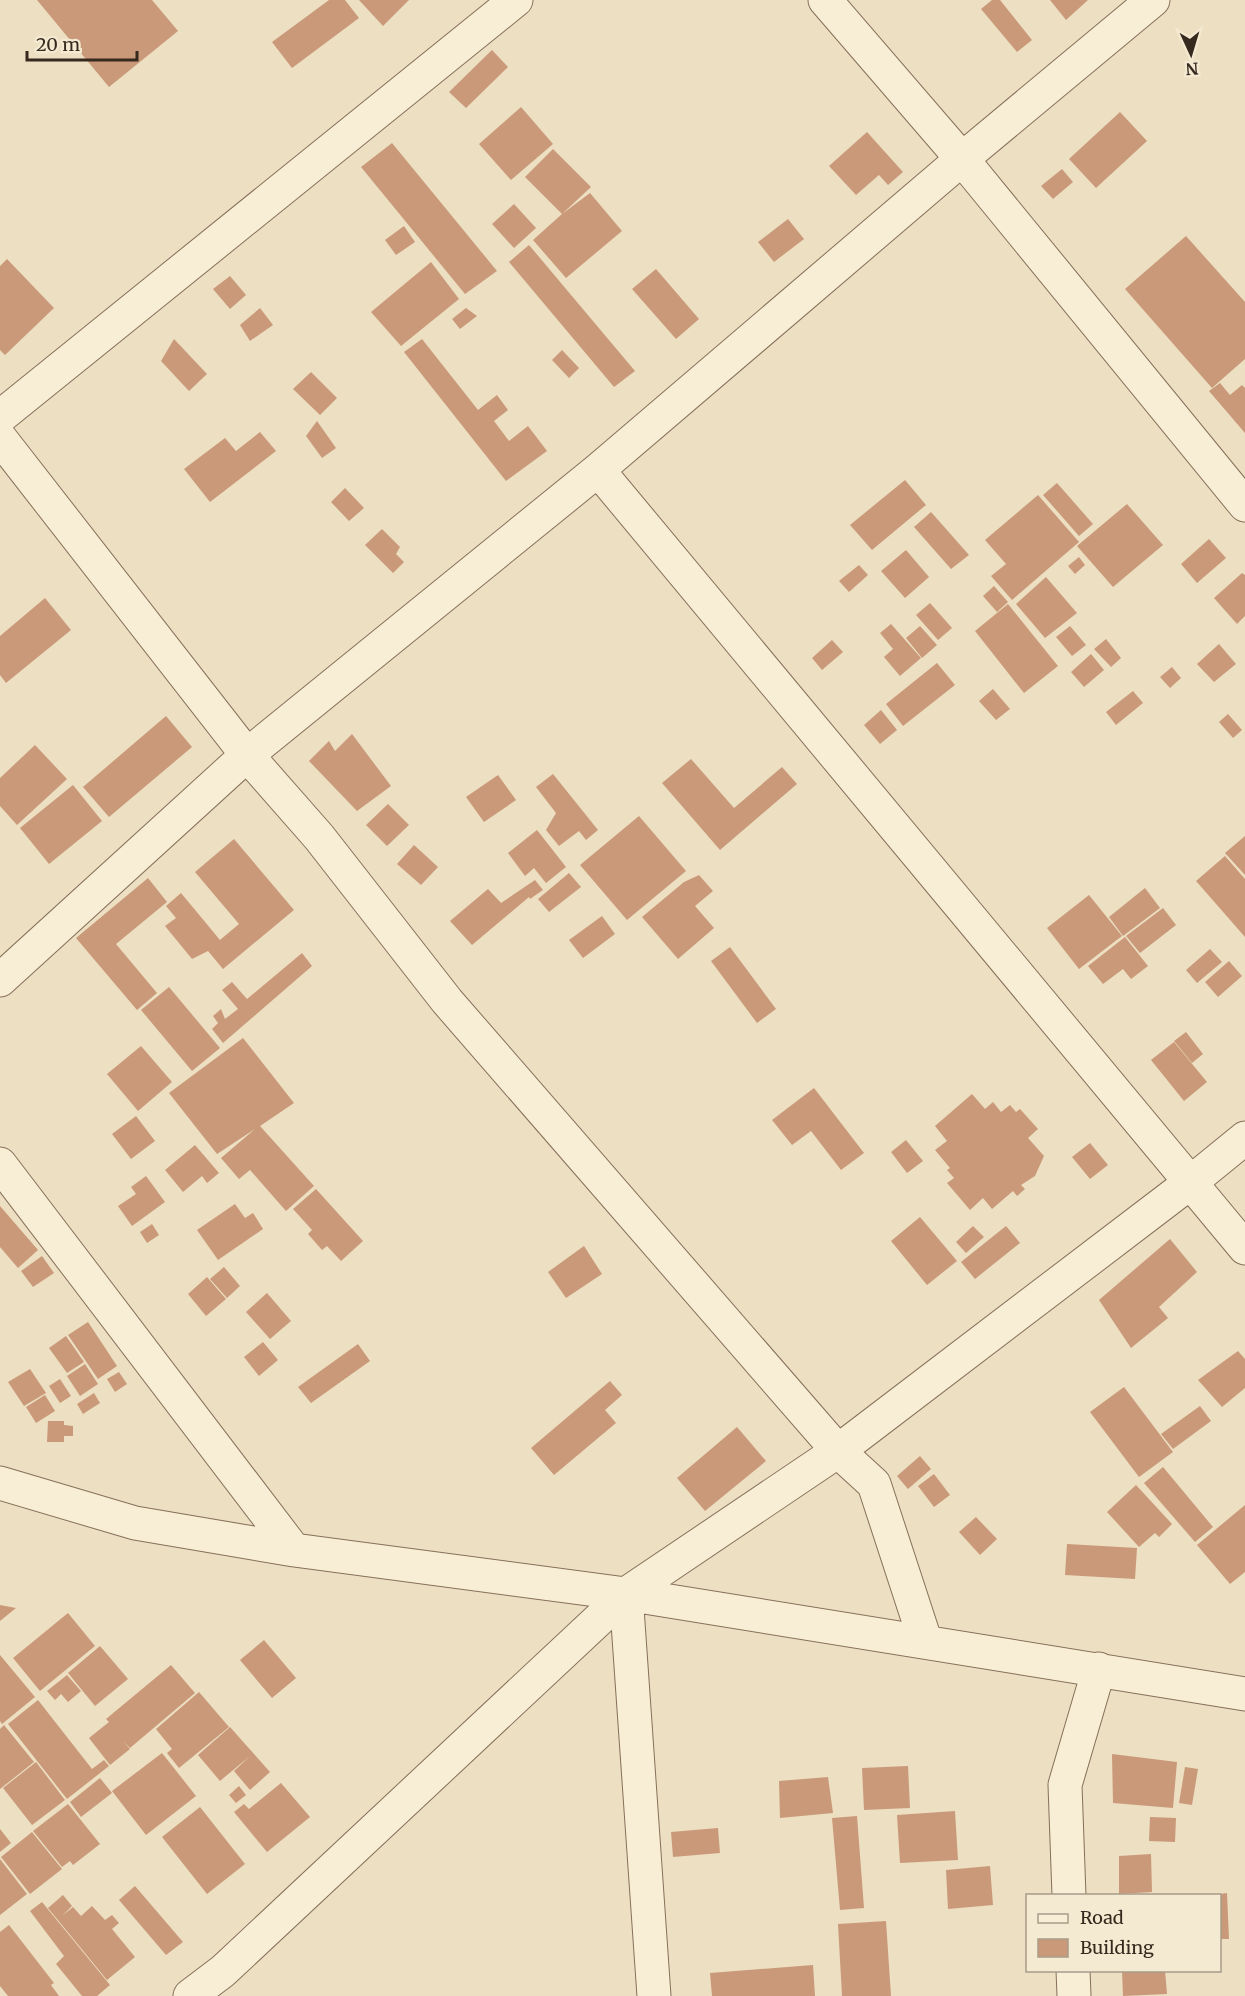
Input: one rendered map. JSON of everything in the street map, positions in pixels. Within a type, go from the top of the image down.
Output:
[{"type":"street","points":[[0,417],[516,0]]},
{"type":"street","points":[[825,0],[962,159],[1245,505]]},
{"type":"street","points":[[0,980],[247,755],[598,470],[962,159],[1153,0]]},
{"type":"street","points":[[0,438],[247,755],[319,837],[447,1001],[838,1450],[874,1484],[925,1640]]},
{"type":"street","points":[[598,470],[1245,1248]]},
{"type":"street","points":[[190,1996],[224,1983],[626,1594],[838,1450],[1191,1182],[1245,1138]]},
{"type":"street","points":[[0,1164],[294,1550]]},
{"type":"street","points":[[0,1483],[135,1523],[294,1550],[626,1594],[925,1640],[1245,1694]]},
{"type":"street","points":[[626,1594],[654,1996]]},
{"type":"street","points":[[1069,1894],[1065,1785],[1099,1669]]},
{"type":"street","points":[[1073,1972],[1074,1996]]},
{"type":"building","points":[[37,0],[152,0],[178,31],[109,87]]},
{"type":"building","points":[[329,0],[345,0],[359,18],[292,68],[272,42]]},
{"type":"building","points":[[359,0],[409,0],[383,26]]},
{"type":"building","points":[[992,0],[1000,0],[1032,40],[1017,52],[981,9]]},
{"type":"building","points":[[1050,0],[1088,0],[1066,20]]},
{"type":"building","points":[[492,50],[508,67],[466,108],[449,92]]},
{"type":"building","points":[[521,107],[553,144],[511,180],[479,144]]},
{"type":"building","points":[[1120,112],[1147,141],[1096,188],[1069,159]]},
{"type":"building","points":[[867,132],[903,172],[888,185],[879,175],[856,195],[829,166]]},
{"type":"building","points":[[392,143],[497,271],[465,294],[361,167]]},
{"type":"building","points":[[553,149],[591,187],[562,214],[525,177]]},
{"type":"building","points":[[1062,169],[1073,182],[1053,199],[1041,186]]},
{"type":"building","points":[[590,193],[622,231],[566,278],[533,240]]},
{"type":"building","points":[[514,204],[536,228],[514,248],[492,224]]},
{"type":"building","points":[[788,219],[804,239],[774,262],[758,242]]},
{"type":"building","points":[[404,226],[415,242],[396,255],[385,240]]},
{"type":"building","points":[[1186,236],[1245,302],[1245,359],[1212,388],[1125,289]]},
{"type":"building","points":[[529,245],[635,371],[614,387],[509,262]]},
{"type":"building","points":[[7,259],[54,308],[5,355],[0,350],[0,266]]},
{"type":"building","points":[[431,262],[459,299],[401,346],[371,312]]},
{"type":"building","points":[[656,269],[699,319],[676,339],[632,289]]},
{"type":"building","points":[[230,276],[246,295],[230,309],[213,289]]},
{"type":"building","points":[[260,308],[273,325],[250,341],[240,325]]},
{"type":"building","points":[[466,308],[477,316],[460,329],[452,319]]},
{"type":"building","points":[[174,339],[207,374],[189,391],[161,361]]},
{"type":"building","points":[[422,339],[478,410],[497,395],[508,410],[494,421],[509,441],[528,426],[547,451],[506,481],[404,352]]},
{"type":"building","points":[[562,350],[579,368],[569,378],[552,360]]},
{"type":"building","points":[[311,372],[337,398],[320,415],[293,389]]},
{"type":"building","points":[[1220,383],[1230,395],[1242,385],[1245,388],[1245,433],[1209,391]]},
{"type":"building","points":[[317,421],[336,448],[322,458],[306,436]]},
{"type":"building","points":[[260,432],[276,451],[210,502],[184,469],[225,438],[236,451]]},
{"type":"building","points":[[905,480],[926,505],[872,550],[850,525]]},
{"type":"building","points":[[1057,483],[1093,524],[1079,536],[1043,495]]},
{"type":"building","points":[[345,488],[364,508],[349,521],[331,502]]},
{"type":"building","points":[[1038,495],[1079,542],[1012,600],[991,576],[1006,564],[985,540]]},
{"type":"building","points":[[1127,504],[1163,545],[1113,587],[1077,546]]},
{"type":"building","points":[[931,512],[969,555],[951,569],[914,527]]},
{"type":"building","points":[[382,529],[400,547],[396,554],[404,562],[393,573],[365,545]]},
{"type":"building","points":[[1209,539],[1226,558],[1197,583],[1181,564]]},
{"type":"building","points":[[906,550],[929,577],[905,598],[881,571]]},
{"type":"building","points":[[1079,557],[1085,565],[1075,574],[1068,566]]},
{"type":"building","points":[[859,565],[868,575],[849,592],[839,581]]},
{"type":"building","points":[[1242,573],[1245,575],[1245,616],[1237,624],[1214,598]]},
{"type":"building","points":[[1046,577],[1077,613],[1045,638],[1016,604]]},
{"type":"building","points":[[994,586],[1008,602],[997,612],[983,596]]},
{"type":"building","points":[[45,598],[71,630],[6,683],[0,675],[0,636]]},
{"type":"building","points":[[930,603],[952,628],[938,640],[916,615]]},
{"type":"building","points":[[1008,604],[1058,666],[1024,693],[975,631]]},
{"type":"building","points":[[891,624],[921,658],[900,676],[884,657],[893,649],[880,633]]},
{"type":"building","points":[[920,626],[937,645],[922,658],[906,638]]},
{"type":"building","points":[[1070,626],[1086,645],[1072,656],[1056,637]]},
{"type":"building","points":[[1106,639],[1121,658],[1111,667],[1094,649]]},
{"type":"building","points":[[832,640],[843,652],[822,670],[812,658]]},
{"type":"building","points":[[1219,644],[1236,664],[1214,682],[1197,664]]},
{"type":"building","points":[[1091,654],[1104,670],[1084,687],[1071,672]]},
{"type":"building","points":[[937,663],[955,685],[903,726],[886,704]]},
{"type":"building","points":[[1172,667],[1181,678],[1170,688],[1160,677]]},
{"type":"building","points":[[993,689],[1010,709],[996,720],[979,701]]},
{"type":"building","points":[[1133,691],[1143,703],[1116,725],[1106,712]]},
{"type":"building","points":[[881,710],[897,730],[880,744],[864,725]]},
{"type":"building","points":[[1228,714],[1242,730],[1233,738],[1219,722]]},
{"type":"building","points":[[166,716],[192,747],[109,817],[83,787]]},
{"type":"building","points":[[352,734],[391,786],[357,811],[309,761],[329,741],[335,751]]},
{"type":"building","points":[[35,745],[67,779],[17,825],[0,806],[0,778]]},
{"type":"building","points":[[691,759],[734,808],[782,767],[797,784],[720,850],[662,783]]},
{"type":"building","points":[[553,774],[598,830],[586,840],[579,831],[559,846],[546,830],[556,813],[536,787]]},
{"type":"building","points":[[498,775],[516,800],[484,822],[466,797]]},
{"type":"building","points":[[73,785],[102,821],[49,864],[20,828]]},
{"type":"building","points":[[388,804],[409,825],[387,846],[366,825]]},
{"type":"building","points":[[639,816],[686,871],[627,920],[580,865]]},
{"type":"building","points":[[537,830],[566,867],[546,883],[534,868],[525,876],[508,853]]},
{"type":"building","points":[[1245,836],[1245,875],[1225,853]]},
{"type":"building","points":[[234,839],[294,910],[223,969],[208,951],[192,959],[165,926],[176,918],[166,906],[181,893],[220,940],[239,924],[195,872]]},
{"type":"building","points":[[414,845],[438,867],[421,885],[397,864]]},
{"type":"building","points":[[1225,856],[1245,879],[1245,937],[1196,881]]},
{"type":"building","points":[[569,873],[581,887],[549,912],[538,899]]},
{"type":"building","points":[[699,875],[713,891],[695,906],[714,928],[678,959],[642,917],[684,882]]},
{"type":"building","points":[[148,878],[167,902],[116,944],[157,993],[137,1010],[76,938]]},
{"type":"building","points":[[535,880],[543,890],[530,899],[529,897],[472,945],[450,921],[488,889],[501,903]]},
{"type":"building","points":[[1145,888],[1160,908],[1123,936],[1109,917]]},
{"type":"building","points":[[1089,895],[1122,936],[1079,969],[1047,928]]},
{"type":"building","points":[[1163,908],[1176,925],[1140,953],[1126,936]]},
{"type":"building","points":[[602,916],[615,934],[583,958],[569,940]]},
{"type":"building","points":[[1125,937],[1148,966],[1131,979],[1123,969],[1103,984],[1088,966]]},
{"type":"building","points":[[730,947],[776,1009],[757,1023],[711,961]]},
{"type":"building","points":[[1210,949],[1222,962],[1197,983],[1186,970]]},
{"type":"building","points":[[302,953],[312,966],[223,1043],[212,1029],[218,1023],[213,1016],[221,1009],[225,1019],[238,1009],[222,990],[232,982],[247,999]]},
{"type":"building","points":[[1229,961],[1242,976],[1218,997],[1205,982]]},
{"type":"building","points":[[169,987],[220,1048],[192,1071],[141,1010]]},
{"type":"building","points":[[1186,1032],[1203,1054],[1192,1063],[1174,1041]]},
{"type":"building","points":[[243,1038],[294,1103],[260,1126],[314,1186],[286,1211],[250,1170],[239,1179],[221,1158],[255,1129],[217,1154],[169,1093]]},
{"type":"building","points":[[1174,1042],[1207,1082],[1184,1101],[1151,1060]]},
{"type":"building","points":[[141,1046],[172,1082],[138,1111],[107,1074]]},
{"type":"building","points":[[814,1088],[864,1153],[841,1170],[811,1131],[792,1145],[772,1120]]},
{"type":"building","points":[[972,1094],[985,1109],[993,1102],[1001,1112],[1010,1105],[1016,1112],[1020,1109],[1038,1129],[1028,1138],[1044,1156],[1035,1176],[1021,1185],[1025,1189],[1017,1196],[1013,1191],[992,1209],[983,1198],[970,1210],[947,1183],[954,1178],[947,1170],[950,1168],[935,1150],[947,1141],[935,1126]]},
{"type":"building","points":[[136,1116],[155,1141],[131,1159],[112,1134]]},
{"type":"building","points":[[906,1140],[923,1161],[907,1173],[891,1152]]},
{"type":"building","points":[[1090,1143],[1108,1165],[1090,1179],[1072,1157]]},
{"type":"building","points":[[195,1145],[219,1173],[207,1183],[202,1176],[183,1192],[165,1170]]},
{"type":"building","points":[[146,1176],[165,1202],[132,1226],[118,1206],[136,1194],[131,1187]]},
{"type":"building","points":[[316,1189],[363,1241],[341,1261],[327,1246],[322,1250],[308,1234],[312,1230],[293,1209]]},
{"type":"building","points":[[235,1204],[245,1218],[253,1213],[263,1229],[218,1260],[197,1230]]},
{"type":"building","points":[[0,1206],[38,1250],[18,1268],[0,1247]]},
{"type":"building","points":[[920,1217],[957,1261],[927,1285],[891,1241]]},
{"type":"building","points":[[152,1224],[159,1235],[147,1243],[140,1232]]},
{"type":"building","points":[[973,1226],[984,1237],[966,1253],[956,1242]]},
{"type":"building","points":[[1006,1226],[1020,1243],[975,1279],[961,1262]]},
{"type":"building","points":[[1170,1239],[1197,1272],[1159,1307],[1168,1318],[1131,1348],[1099,1300]]},
{"type":"building","points":[[584,1246],[602,1274],[566,1298],[548,1272]]},
{"type":"building","points":[[42,1256],[54,1273],[33,1287],[21,1271]]},
{"type":"building","points":[[224,1267],[240,1286],[227,1298],[210,1279]]},
{"type":"building","points":[[207,1277],[226,1299],[206,1316],[188,1294]]},
{"type":"building","points":[[267,1293],[291,1321],[270,1339],[246,1312]]},
{"type":"building","points":[[88,1322],[117,1366],[98,1379],[68,1335]]},
{"type":"building","points":[[66,1336],[84,1362],[67,1373],[49,1348]]},
{"type":"building","points":[[263,1342],[278,1360],[259,1376],[244,1357]]},
{"type":"building","points":[[358,1344],[370,1361],[311,1403],[298,1387]]},
{"type":"building","points":[[1238,1351],[1245,1359],[1245,1388],[1222,1407],[1198,1380]]},
{"type":"building","points":[[85,1364],[98,1384],[80,1396],[67,1376]]},
{"type":"building","points":[[30,1369],[46,1393],[24,1406],[8,1382]]},
{"type":"building","points":[[119,1372],[127,1384],[115,1392],[107,1379]]},
{"type":"building","points":[[60,1379],[71,1396],[60,1403],[49,1386]]},
{"type":"building","points":[[610,1381],[622,1395],[605,1410],[616,1423],[554,1475],[531,1448]]},
{"type":"building","points":[[1124,1387],[1173,1452],[1139,1477],[1090,1412]]},
{"type":"building","points":[[94,1393],[100,1403],[83,1414],[77,1404]]},
{"type":"building","points":[[45,1395],[55,1411],[36,1423],[26,1407]]},
{"type":"building","points":[[1200,1406],[1211,1421],[1173,1449],[1161,1434]]},
{"type":"building","points":[[48,1421],[64,1421],[64,1425],[73,1426],[73,1436],[64,1436],[64,1442],[47,1442]]},
{"type":"building","points":[[737,1427],[766,1461],[705,1511],[677,1478]]},
{"type":"building","points":[[920,1456],[931,1469],[908,1489],[897,1476]]},
{"type":"building","points":[[1163,1467],[1213,1527],[1195,1542],[1144,1483]]},
{"type":"building","points":[[934,1474],[950,1495],[934,1507],[918,1486]]},
{"type":"building","points":[[1136,1485],[1172,1524],[1159,1537],[1155,1533],[1139,1547],[1107,1512]]},
{"type":"building","points":[[1245,1505],[1245,1572],[1230,1584],[1197,1545]]},
{"type":"building","points":[[976,1517],[997,1539],[980,1555],[959,1532]]},
{"type":"building","points":[[1067,1544],[1137,1548],[1135,1579],[1065,1575]]},
{"type":"building","points":[[0,1605],[16,1608],[0,1621]]},
{"type":"building","points":[[68,1613],[95,1646],[40,1691],[13,1658]]},
{"type":"building","points":[[264,1640],[296,1678],[272,1698],[240,1660]]},
{"type":"building","points":[[100,1646],[128,1679],[95,1706],[68,1673]]},
{"type":"building","points":[[0,1655],[35,1697],[2,1724],[0,1721]]},
{"type":"building","points":[[171,1665],[195,1693],[130,1748],[123,1741],[130,1749],[110,1765],[89,1738],[109,1722],[106,1719]]},
{"type":"building","points":[[67,1675],[81,1691],[68,1702],[61,1694],[55,1700],[47,1691]]},
{"type":"building","points":[[199,1692],[229,1727],[179,1768],[167,1753],[172,1749],[156,1729]]},
{"type":"building","points":[[38,1700],[92,1769],[104,1760],[109,1766],[67,1799],[8,1724]]},
{"type":"building","points":[[4,1725],[34,1762],[0,1789],[0,1729]]},
{"type":"building","points":[[230,1727],[270,1772],[250,1790],[234,1771],[250,1756],[220,1781],[198,1755]]},
{"type":"building","points":[[162,1753],[196,1796],[146,1835],[112,1791]]},
{"type":"building","points":[[1112,1754],[1177,1762],[1173,1808],[1113,1803]]},
{"type":"building","points":[[36,1762],[65,1800],[32,1825],[3,1788]]},
{"type":"building","points":[[908,1766],[910,1808],[864,1810],[862,1768]]},
{"type":"building","points":[[1185,1767],[1198,1769],[1192,1805],[1179,1803]]},
{"type":"building","points":[[828,1777],[833,1813],[780,1818],[779,1781]]},
{"type":"building","points":[[100,1778],[112,1793],[81,1817],[70,1802]]},
{"type":"building","points":[[281,1783],[310,1817],[267,1852],[234,1812],[244,1804],[249,1809]]},
{"type":"building","points":[[239,1786],[246,1795],[236,1803],[229,1795]]},
{"type":"building","points":[[68,1804],[100,1844],[73,1865],[70,1861],[62,1867],[33,1831]]},
{"type":"building","points":[[200,1807],[245,1864],[207,1894],[162,1837]]},
{"type":"building","points":[[955,1811],[958,1860],[900,1863],[897,1815]]},
{"type":"building","points":[[857,1816],[864,1908],[840,1910],[832,1818]]},
{"type":"building","points":[[1150,1817],[1176,1818],[1175,1842],[1149,1841]]},
{"type":"building","points":[[718,1828],[720,1853],[673,1857],[671,1832]]},
{"type":"building","points":[[0,1829],[11,1843],[0,1852]]},
{"type":"building","points":[[32,1832],[62,1869],[30,1894],[1,1857]]},
{"type":"building","points":[[1151,1854],[1152,1892],[1119,1894],[1119,1856]]},
{"type":"building","points":[[0,1859],[27,1894],[0,1915]]},
{"type":"building","points":[[990,1866],[993,1905],[948,1909],[946,1870]]},
{"type":"building","points":[[135,1886],[183,1942],[166,1955],[119,1900]]},
{"type":"building","points":[[1227,1893],[1229,1939],[1221,1939],[1220,1894]]},
{"type":"building","points":[[63,1895],[72,1906],[62,1916],[73,1907],[81,1916],[92,1906],[105,1920],[112,1915],[119,1923],[112,1929],[135,1957],[107,1980],[48,1908]]},
{"type":"building","points":[[42,1902],[110,1985],[97,1996],[82,1996],[56,1964],[64,1956],[30,1911]]},
{"type":"building","points":[[886,1921],[891,1996],[842,1996],[838,1924]]},
{"type":"building","points":[[9,1925],[54,1983],[51,1985],[59,1996],[8,1996],[0,1986],[0,1932]]},
{"type":"building","points":[[813,1965],[815,1996],[712,1996],[710,1973]]},
{"type":"building","points":[[1122,1972],[1165,1972],[1167,1994],[1123,1996]]}]
